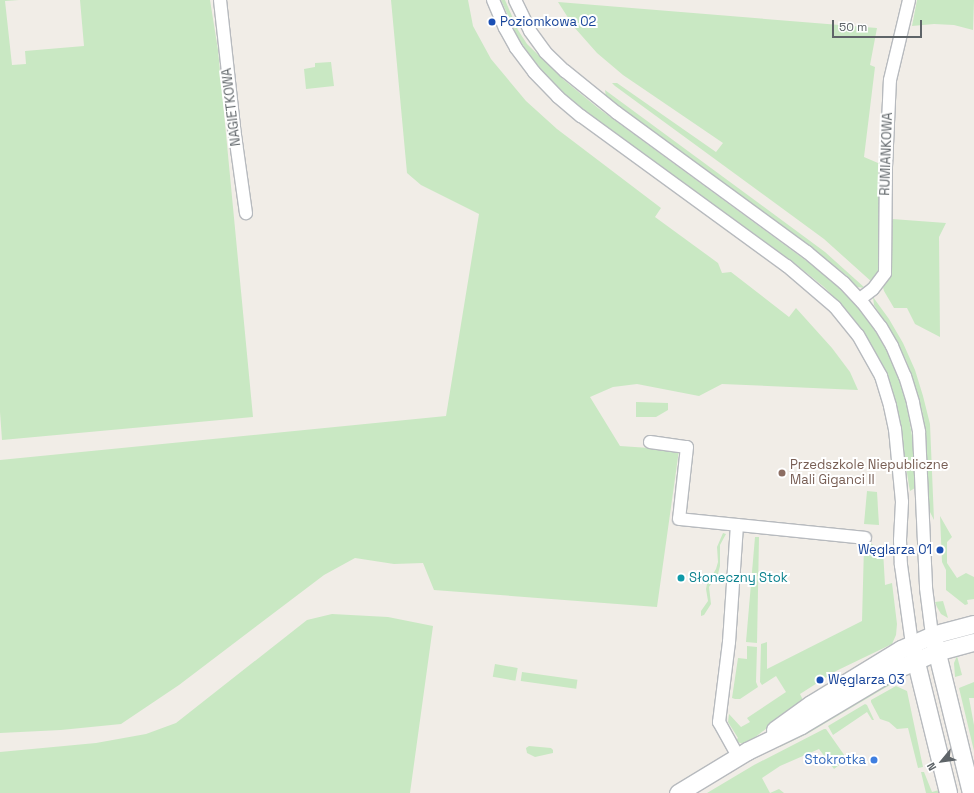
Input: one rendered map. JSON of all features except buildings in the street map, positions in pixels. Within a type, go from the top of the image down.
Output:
[{"type":"street","name":"NAGIETKOWA","points":[[220,0],[235,135],[246,213]]},
{"type":"street","points":[[493,0],[505,28],[516,48],[534,72],[558,97],[799,275],[835,307],[858,335],[881,376],[893,421],[902,502],[900,540],[901,565],[912,644],[948,793]]},
{"type":"street","points":[[515,0],[530,31],[545,52],[584,88],[807,252],[844,283],[860,299],[881,327],[892,346],[905,376],[913,403],[921,456],[926,588],[932,635],[971,793]]},
{"type":"street","name":"RUMIANKOWA","points":[[860,299],[873,289],[885,273],[886,167],[890,80],[908,0]]},
{"type":"street","points":[[650,442],[687,447],[679,519],[865,538]]},
{"type":"street","points":[[737,525],[729,642],[719,722],[742,754]]},
{"type":"street","points":[[678,793],[742,754],[811,704],[912,644],[932,635],[974,624]]},
{"type":"street","points":[[742,754],[801,725],[890,672],[936,652],[974,642]]},
{"type":"green space","points":[[0,0],[19,0],[5,1],[12,65],[26,64],[25,51],[84,46],[80,0],[210,0],[218,50],[253,417],[2,440],[0,412]]},
{"type":"green space","points":[[391,0],[468,0],[473,26],[491,59],[526,101],[557,129],[661,208],[655,217],[718,263],[722,273],[731,272],[789,317],[796,308],[832,348],[850,372],[858,390],[722,384],[699,396],[637,384],[613,387],[590,397],[620,446],[679,450],[657,607],[434,590],[423,563],[394,564],[355,558],[324,575],[179,685],[121,724],[61,730],[0,733],[0,460],[446,416],[479,214],[421,185],[407,173]]},
{"type":"green space","points":[[501,0],[505,0],[518,30],[527,44],[564,80],[598,108],[827,276],[861,310],[885,346],[900,379],[906,399],[913,442],[915,488],[910,491],[897,406],[888,380],[882,365],[870,344],[849,313],[824,287],[793,262],[580,107],[552,83],[517,36]]},
{"type":"green space","points":[[917,0],[974,0],[973,30],[954,25],[934,24],[912,26]]},
{"type":"green space","points":[[558,2],[877,28],[870,65],[875,67],[864,157],[892,169],[892,219],[946,223],[939,237],[940,337],[915,324],[907,308],[894,308],[884,291],[879,273],[873,283],[824,239],[615,86],[612,83],[617,83],[716,152],[723,143],[623,75],[597,53],[574,27]]},
{"type":"green space","points":[[331,62],[334,86],[306,89],[304,69],[315,67],[315,63]]},
{"type":"green space","points":[[605,90],[825,252],[865,288],[857,287],[846,275],[808,245],[606,97]]},
{"type":"green space","points":[[873,297],[889,319],[903,343],[915,370],[923,396],[930,424],[934,520],[929,510],[926,436],[922,410],[906,360],[889,328],[874,305]]},
{"type":"green space","points":[[636,402],[668,403],[668,410],[656,417],[636,417]]},
{"type":"green space","points":[[867,491],[877,492],[879,525],[864,524]]},
{"type":"green space","points":[[940,516],[952,537],[947,542],[947,563],[957,578],[966,573],[974,577],[974,599],[967,600],[968,604],[965,605],[946,590],[946,570],[942,562]]},
{"type":"green space","points":[[723,533],[726,534],[720,545],[720,566],[718,574],[709,587],[711,604],[704,615],[701,616],[701,611],[708,601],[706,589],[707,584],[716,569],[718,562],[717,547]]},
{"type":"green space","points":[[755,537],[759,537],[757,643],[746,642]]},
{"type":"green space","points":[[870,543],[883,550],[885,585],[892,583],[897,624],[896,635],[892,644],[836,671],[800,694],[803,700],[749,742],[743,744],[735,741],[738,738],[728,722],[729,714],[741,727],[750,722],[747,718],[786,692],[776,676],[762,685],[760,682],[761,644],[767,642],[767,669],[862,621],[864,546]]},
{"type":"green space","points":[[943,601],[948,618],[941,614],[935,602]]},
{"type":"green space","points":[[332,614],[388,617],[433,626],[410,793],[0,793],[0,752],[96,743],[146,734],[176,723],[307,620]]},
{"type":"green space","points":[[747,646],[757,647],[756,682],[758,687],[740,699],[735,699],[732,698],[738,658],[747,659]]},
{"type":"green space","points":[[957,656],[962,675],[955,677],[954,663]]},
{"type":"green space","points":[[495,664],[518,668],[515,681],[493,677]]},
{"type":"green space","points":[[522,672],[577,680],[576,689],[521,681]]},
{"type":"green space","points":[[892,678],[892,684],[807,734],[780,747],[780,745]]},
{"type":"green space","points":[[974,682],[974,698],[969,698],[974,725],[974,751],[959,688]]},
{"type":"green space","points":[[896,686],[907,691],[923,767],[918,768],[908,728],[897,729],[889,722],[880,719],[871,702],[871,700]]},
{"type":"green space","points":[[865,704],[867,705],[874,720],[872,720],[867,712],[833,735],[828,726]]},
{"type":"green space","points":[[826,729],[847,759],[834,769],[819,749],[780,766],[762,778],[770,793],[707,793],[754,765]]},
{"type":"green space","points":[[529,746],[551,748],[553,753],[535,757],[527,753],[526,748]]},
{"type":"green space","points":[[921,772],[924,772],[932,792],[939,790],[940,793],[926,793]]},
{"type":"green space","points":[[779,789],[784,793],[770,793]]},
{"type":"place","name":"Poziomkowa 02","points":[[492,22]]},
{"type":"place","name":"Przedszkole Niepubliczne Mali Giganci II","points":[[782,473]]},
{"type":"place","name":"Węglarza 01","points":[[940,550]]},
{"type":"place","name":"Słoneczny Stok","points":[[681,578]]},
{"type":"place","name":"Węglarza 03","points":[[820,680]]},
{"type":"place","name":"Stokrotka","points":[[874,760]]}]
